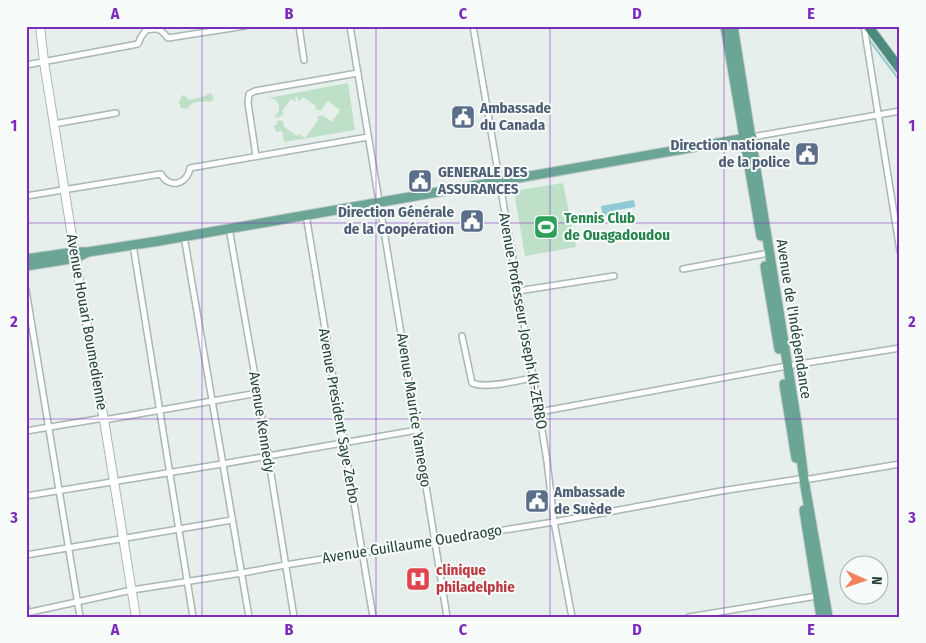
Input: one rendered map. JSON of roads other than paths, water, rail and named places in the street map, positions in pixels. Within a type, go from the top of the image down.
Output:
[{"type":"highway","points":[[868,26],[900,69]]},
{"type":"main road","name":"Avenue Houari Boumedienne","points":[[40,26],[75,255],[136,617]]},
{"type":"main road","name":"Avenue de l'Indépendance","points":[[730,30],[802,480],[828,617]]},
{"type":"main road","points":[[26,266],[133,244],[380,203],[748,138]]},
{"type":"main road","points":[[26,259],[75,255]]},
{"type":"main road","name":"Avenue de l'Indépendance","points":[[802,480],[808,543],[821,617]]},
{"type":"street","points":[[26,65],[138,44],[146,30],[154,28],[162,31],[168,38],[245,26]]},
{"type":"street","points":[[299,26],[304,60]]},
{"type":"street","name":"Avenue Maurice Yameogo","points":[[350,26],[447,617]]},
{"type":"street","name":"Avenue Professeur Joseph KI-ZERBO","points":[[473,26],[539,412],[554,522],[572,617]]},
{"type":"street","points":[[864,26],[898,229],[900,251]]},
{"type":"street","points":[[256,156],[248,103],[249,94],[256,91],[358,73]]},
{"type":"street","points":[[748,138],[900,111]]},
{"type":"street","points":[[54,124],[116,112]]},
{"type":"street","points":[[26,196],[161,174],[166,181],[172,183],[180,182],[187,177],[190,168],[368,137]]},
{"type":"street","name":"Avenue President Saye Zerbo","points":[[306,215],[373,617]]},
{"type":"street","name":"Avenue Kennedy","points":[[229,228],[294,617]]},
{"type":"street","points":[[184,236],[249,617]]},
{"type":"street","points":[[133,244],[193,617]]},
{"type":"street","points":[[683,269],[766,254]]},
{"type":"street","points":[[518,291],[614,276]]},
{"type":"street","points":[[26,290],[80,617]]},
{"type":"street","points":[[462,336],[472,383],[487,385],[532,378]]},
{"type":"street","points":[[539,412],[784,367],[900,348]]},
{"type":"street","points":[[26,431],[258,393]]},
{"type":"street","points":[[26,496],[417,430]]},
{"type":"street","name":"Avenue Guillaume Ouedraogo","points":[[27,613],[132,590],[554,522],[721,491],[900,464]]},
{"type":"street","points":[[26,555],[232,520]]},
{"type":"street","points":[[689,617],[817,596]]},
{"type":"water","points":[[634,200],[635,207],[612,211],[613,216],[603,217],[601,206]]},
{"type":"waterway","points":[[859,26],[863,31]]},
{"type":"waterway","points":[[867,37],[900,81]]},
{"type":"place","name":"Ambassade du Canada","points":[[463,117]]},
{"type":"place","name":"Direction nationale de la police","points":[[807,154]]},
{"type":"place","name":"GENERALE DES ASSURANCES","points":[[420,181]]},
{"type":"place","name":"Direction Générale de la Coopération","points":[[472,221]]},
{"type":"place","name":"Tennis Club de Ouagadoudou","points":[[546,227]]},
{"type":"place","name":"Ambassade de Suède","points":[[537,501]]},
{"type":"place","name":"clinique philadelphie","points":[[418,579]]}]
